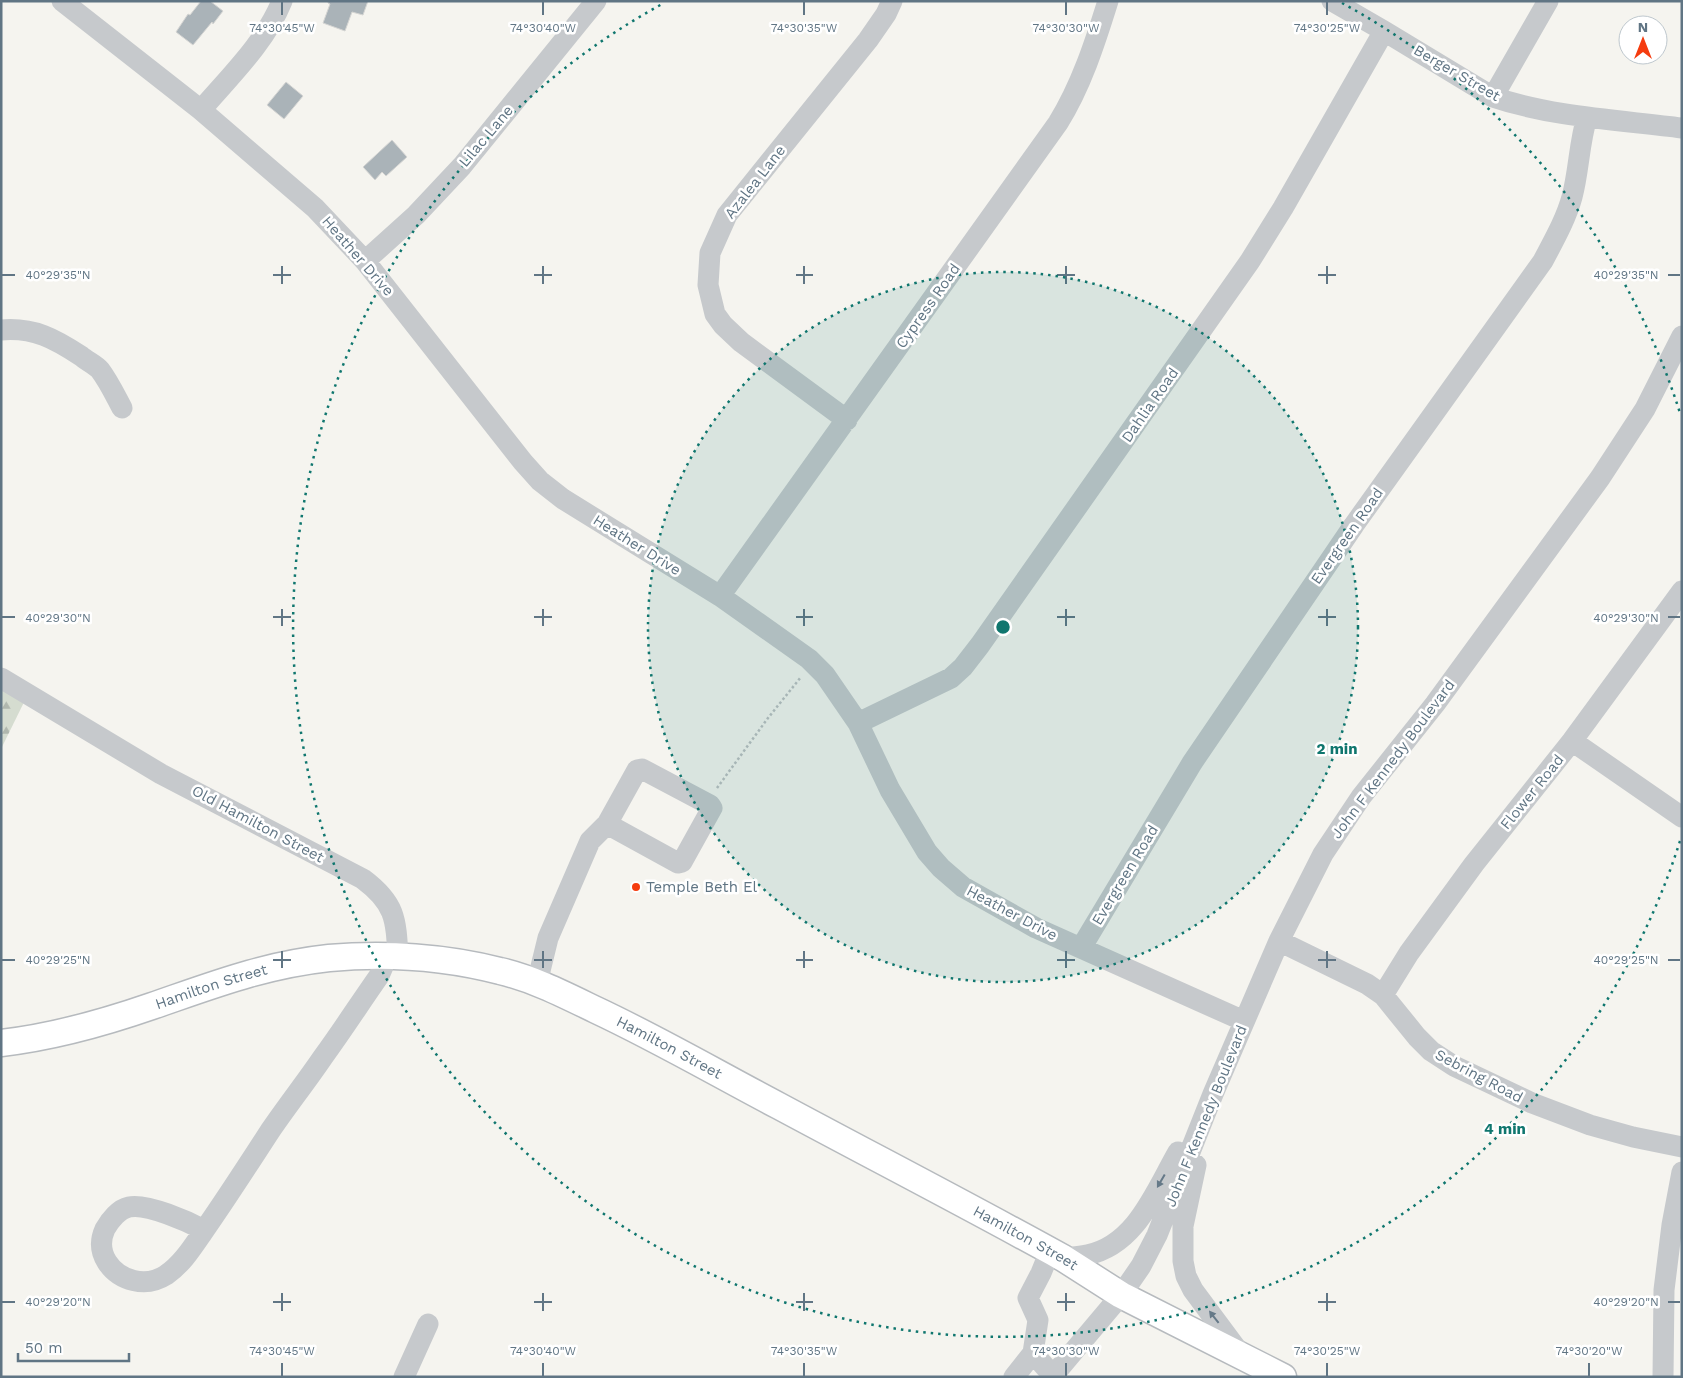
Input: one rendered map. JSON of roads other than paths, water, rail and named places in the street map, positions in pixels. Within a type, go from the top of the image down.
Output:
[{"type":"main road","name":"Hamilton Street","points":[[1,1043],[52,1035],[88,1026],[229,978],[266,968],[330,958],[392,957],[434,960],[500,971],[537,983],[620,1021],[1057,1254],[1121,1295],[1283,1377]]},
{"type":"street","name":"Heather Drive","points":[[62,1],[201,110],[316,208],[365,261],[540,481],[563,498],[720,596],[809,659],[825,676],[858,723],[890,790],[927,852],[963,888],[1036,928],[1244,1021]]},
{"type":"street","points":[[201,110],[260,41],[274,20],[282,1]]},
{"type":"street","name":"Lilac Lane","points":[[365,261],[416,215],[462,166],[596,1]]},
{"type":"street","name":"Azalea Lane","points":[[847,420],[740,342],[723,325],[715,314],[708,285],[710,252],[727,215],[868,40],[886,14],[892,1]]},
{"type":"street","name":"Cypress Road","points":[[720,596],[1058,123],[1072,101],[1085,70],[1108,1]]},
{"type":"street","name":"Berger Street","points":[[1332,1],[1493,97],[1512,104],[1587,117],[1682,128]]},
{"type":"street","points":[[1493,97],[1548,1]]},
{"type":"street","name":"Dahlia Road","points":[[858,723],[951,678],[980,645],[1250,261],[1283,208],[1384,31]]},
{"type":"street","name":"Evergreen Road","points":[[1081,948],[1197,754],[1354,525],[1543,261],[1560,228],[1572,198],[1587,117]]},
{"type":"street","points":[[1,330],[11,329],[36,332],[57,340],[99,368],[112,386],[122,408]]},
{"type":"street","name":"John F Kennedy Boulevard","points":[[1053,1376],[1121,1295],[1141,1266],[1157,1236],[1213,1094],[1279,941],[1328,846],[1361,797],[1435,704],[1600,478],[1645,409],[1682,336]]},
{"type":"street","name":"Flower Road","points":[[1383,995],[1410,952],[1474,864],[1572,741],[1682,591]]},
{"type":"street","name":"Old Hamilton Street","points":[[1,678],[161,774],[363,879],[387,901],[397,928],[392,957]]},
{"type":"street","points":[[1572,741],[1682,817]]},
{"type":"street","points":[[537,983],[548,938],[590,841],[607,824],[637,770],[642,769],[712,808],[682,862],[678,863],[607,824]]},
{"type":"street","name":"Sebring Road","points":[[1279,941],[1367,984],[1383,995],[1417,1037],[1431,1051],[1454,1066],[1532,1103],[1590,1125],[1633,1137],[1682,1147]]},
{"type":"street","points":[[204,1230],[188,1221],[145,1207],[129,1207],[120,1211],[109,1223],[102,1238],[101,1248],[106,1261],[120,1275],[129,1280],[152,1281],[165,1276],[181,1263],[204,1230],[272,1129],[392,957]]},
{"type":"street","points":[[1014,1377],[1033,1353],[1038,1320],[1028,1298],[1041,1273],[1057,1254],[1087,1256],[1108,1247],[1131,1230],[1146,1211],[1156,1190],[1213,1094]]},
{"type":"street","points":[[1213,1094],[1183,1226],[1183,1261],[1193,1290],[1242,1356]]},
{"type":"street","points":[[1663,1377],[1664,1290],[1672,1225],[1682,1172]]},
{"type":"street","points":[[404,1377],[428,1324]]},
{"type":"street","points":[[1033,1353],[1053,1376]]},
{"type":"place","name":"Temple Beth El","points":[[636,887]]}]
